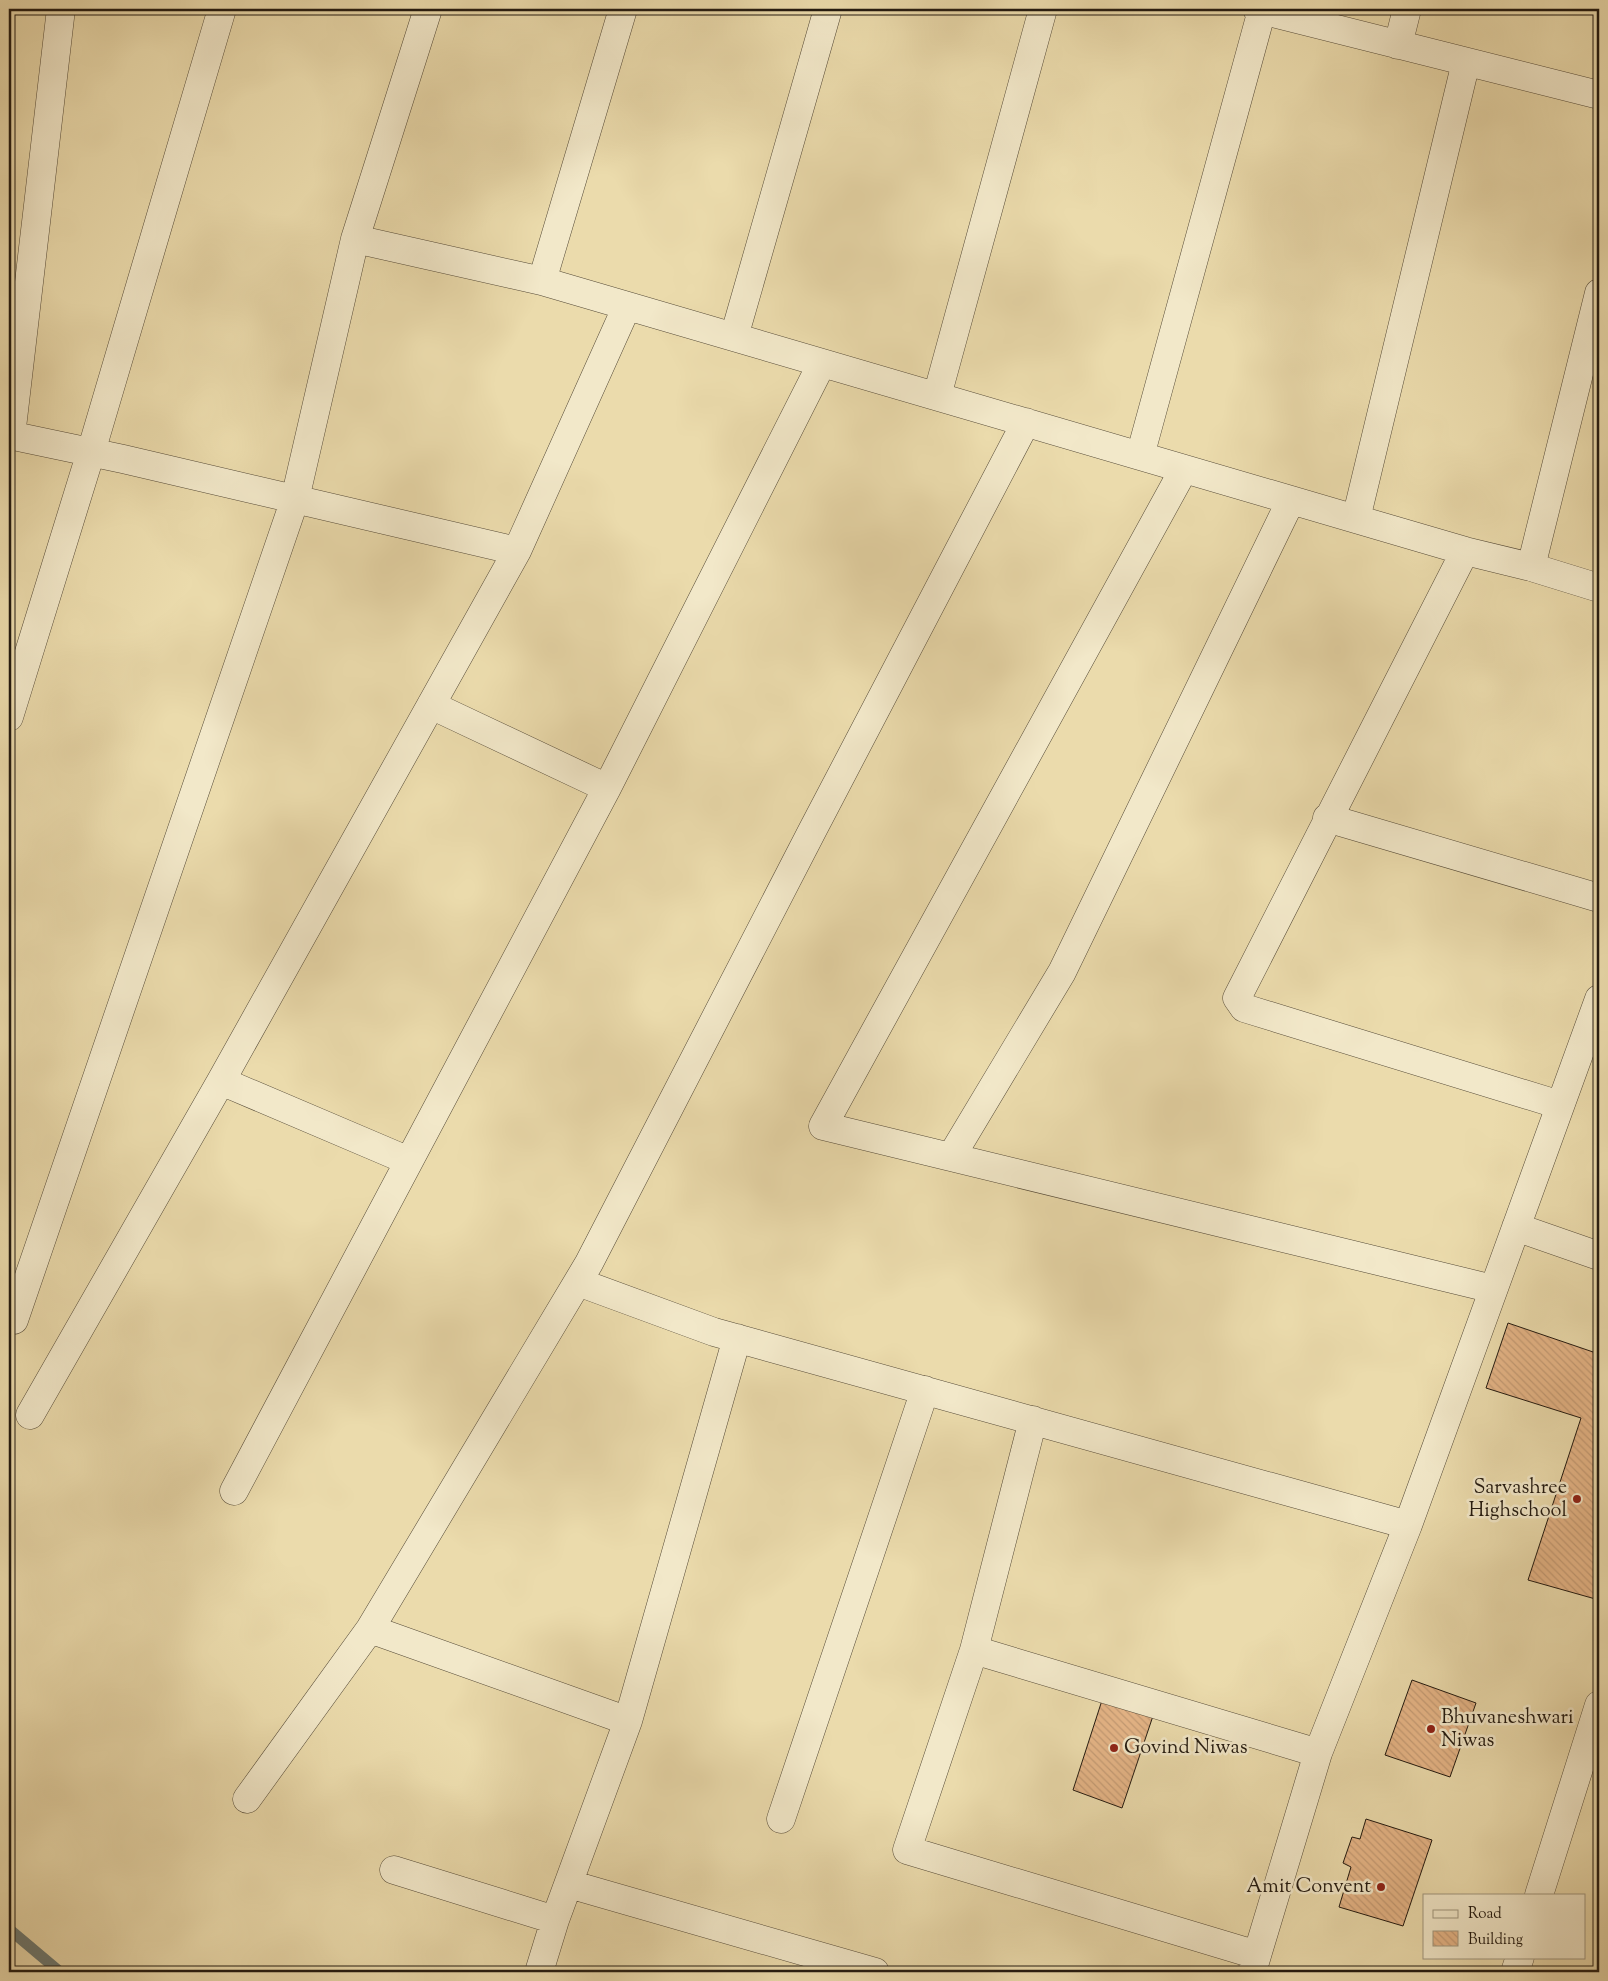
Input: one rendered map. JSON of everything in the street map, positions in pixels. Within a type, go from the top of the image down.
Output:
[{"type":"street","points":[[61,9],[10,436],[91,452],[517,551]]},
{"type":"street","points":[[9,717],[91,452],[222,9]]},
{"type":"street","points":[[14,1320],[295,499],[355,239],[428,9]]},
{"type":"street","points":[[542,281],[623,9]]},
{"type":"street","points":[[734,337],[828,9]]},
{"type":"street","points":[[937,396],[1043,9]]},
{"type":"street","points":[[1140,456],[1260,9],[1599,95]]},
{"type":"street","points":[[1398,44],[1407,9]]},
{"type":"street","points":[[1356,519],[1466,62]]},
{"type":"street","points":[[355,239],[542,281],[1465,551],[1531,567],[1599,588]]},
{"type":"street","points":[[1531,567],[1599,293]]},
{"type":"street","points":[[30,1416],[221,1081],[517,551],[627,306]]},
{"type":"street","points":[[234,1491],[607,788],[822,363]]},
{"type":"street","points":[[247,1799],[370,1629],[578,1282],[1026,422]]},
{"type":"street","points":[[1184,469],[823,1126],[1493,1289]]},
{"type":"street","points":[[951,1157],[1062,972],[1291,500]]},
{"type":"street","points":[[1465,551],[1240,988],[1237,998],[1244,1008],[1560,1105]]},
{"type":"street","points":[[431,705],[607,788]]},
{"type":"street","points":[[1327,818],[1599,898]]},
{"type":"street","points":[[1033,1420],[974,1650],[907,1850],[1254,1964],[1318,1753],[1408,1525],[1599,999]]},
{"type":"street","points":[[221,1081],[410,1161]]},
{"type":"street","points":[[1516,1227],[1599,1256]]},
{"type":"street","points":[[578,1282],[714,1332],[1408,1525]]},
{"type":"street","points":[[539,1972],[628,1721],[737,1338]]},
{"type":"street","points":[[781,1819],[925,1390]]},
{"type":"street","points":[[370,1629],[628,1721]]},
{"type":"street","points":[[974,1650],[1318,1753]]},
{"type":"street","points":[[1539,1894],[1599,1705]]},
{"type":"street","points":[[394,1870],[556,1920]]},
{"type":"street","points":[[569,1884],[875,1972]]},
{"type":"street","points":[[1515,1972],[1520,1958]]},
{"type":"building","name":"Sarvashree Highschool","points":[[1508,1323],[1599,1354],[1599,1600],[1528,1580],[1581,1418],[1486,1388]]},
{"type":"building","name":"Bhuvaneshwari Niwas","points":[[1412,1680],[1476,1703],[1450,1777],[1385,1755]]},
{"type":"building","name":"Govind Niwas","points":[[1105,1691],[1156,1707],[1122,1808],[1073,1790]]},
{"type":"building","name":"Amit Convent","points":[[1366,1819],[1432,1840],[1403,1926],[1339,1907],[1351,1867],[1343,1863],[1352,1837],[1360,1839]]},
{"type":"waterway","points":[[9,1929],[60,1972]]},
{"type":"place","name":"Sarvashree Highschool","points":[[1577,1499]]},
{"type":"place","name":"Bhuvaneshwari Niwas","points":[[1431,1729]]},
{"type":"place","name":"Govind Niwas","points":[[1114,1748]]},
{"type":"place","name":"Amit Convent","points":[[1381,1887]]}]
